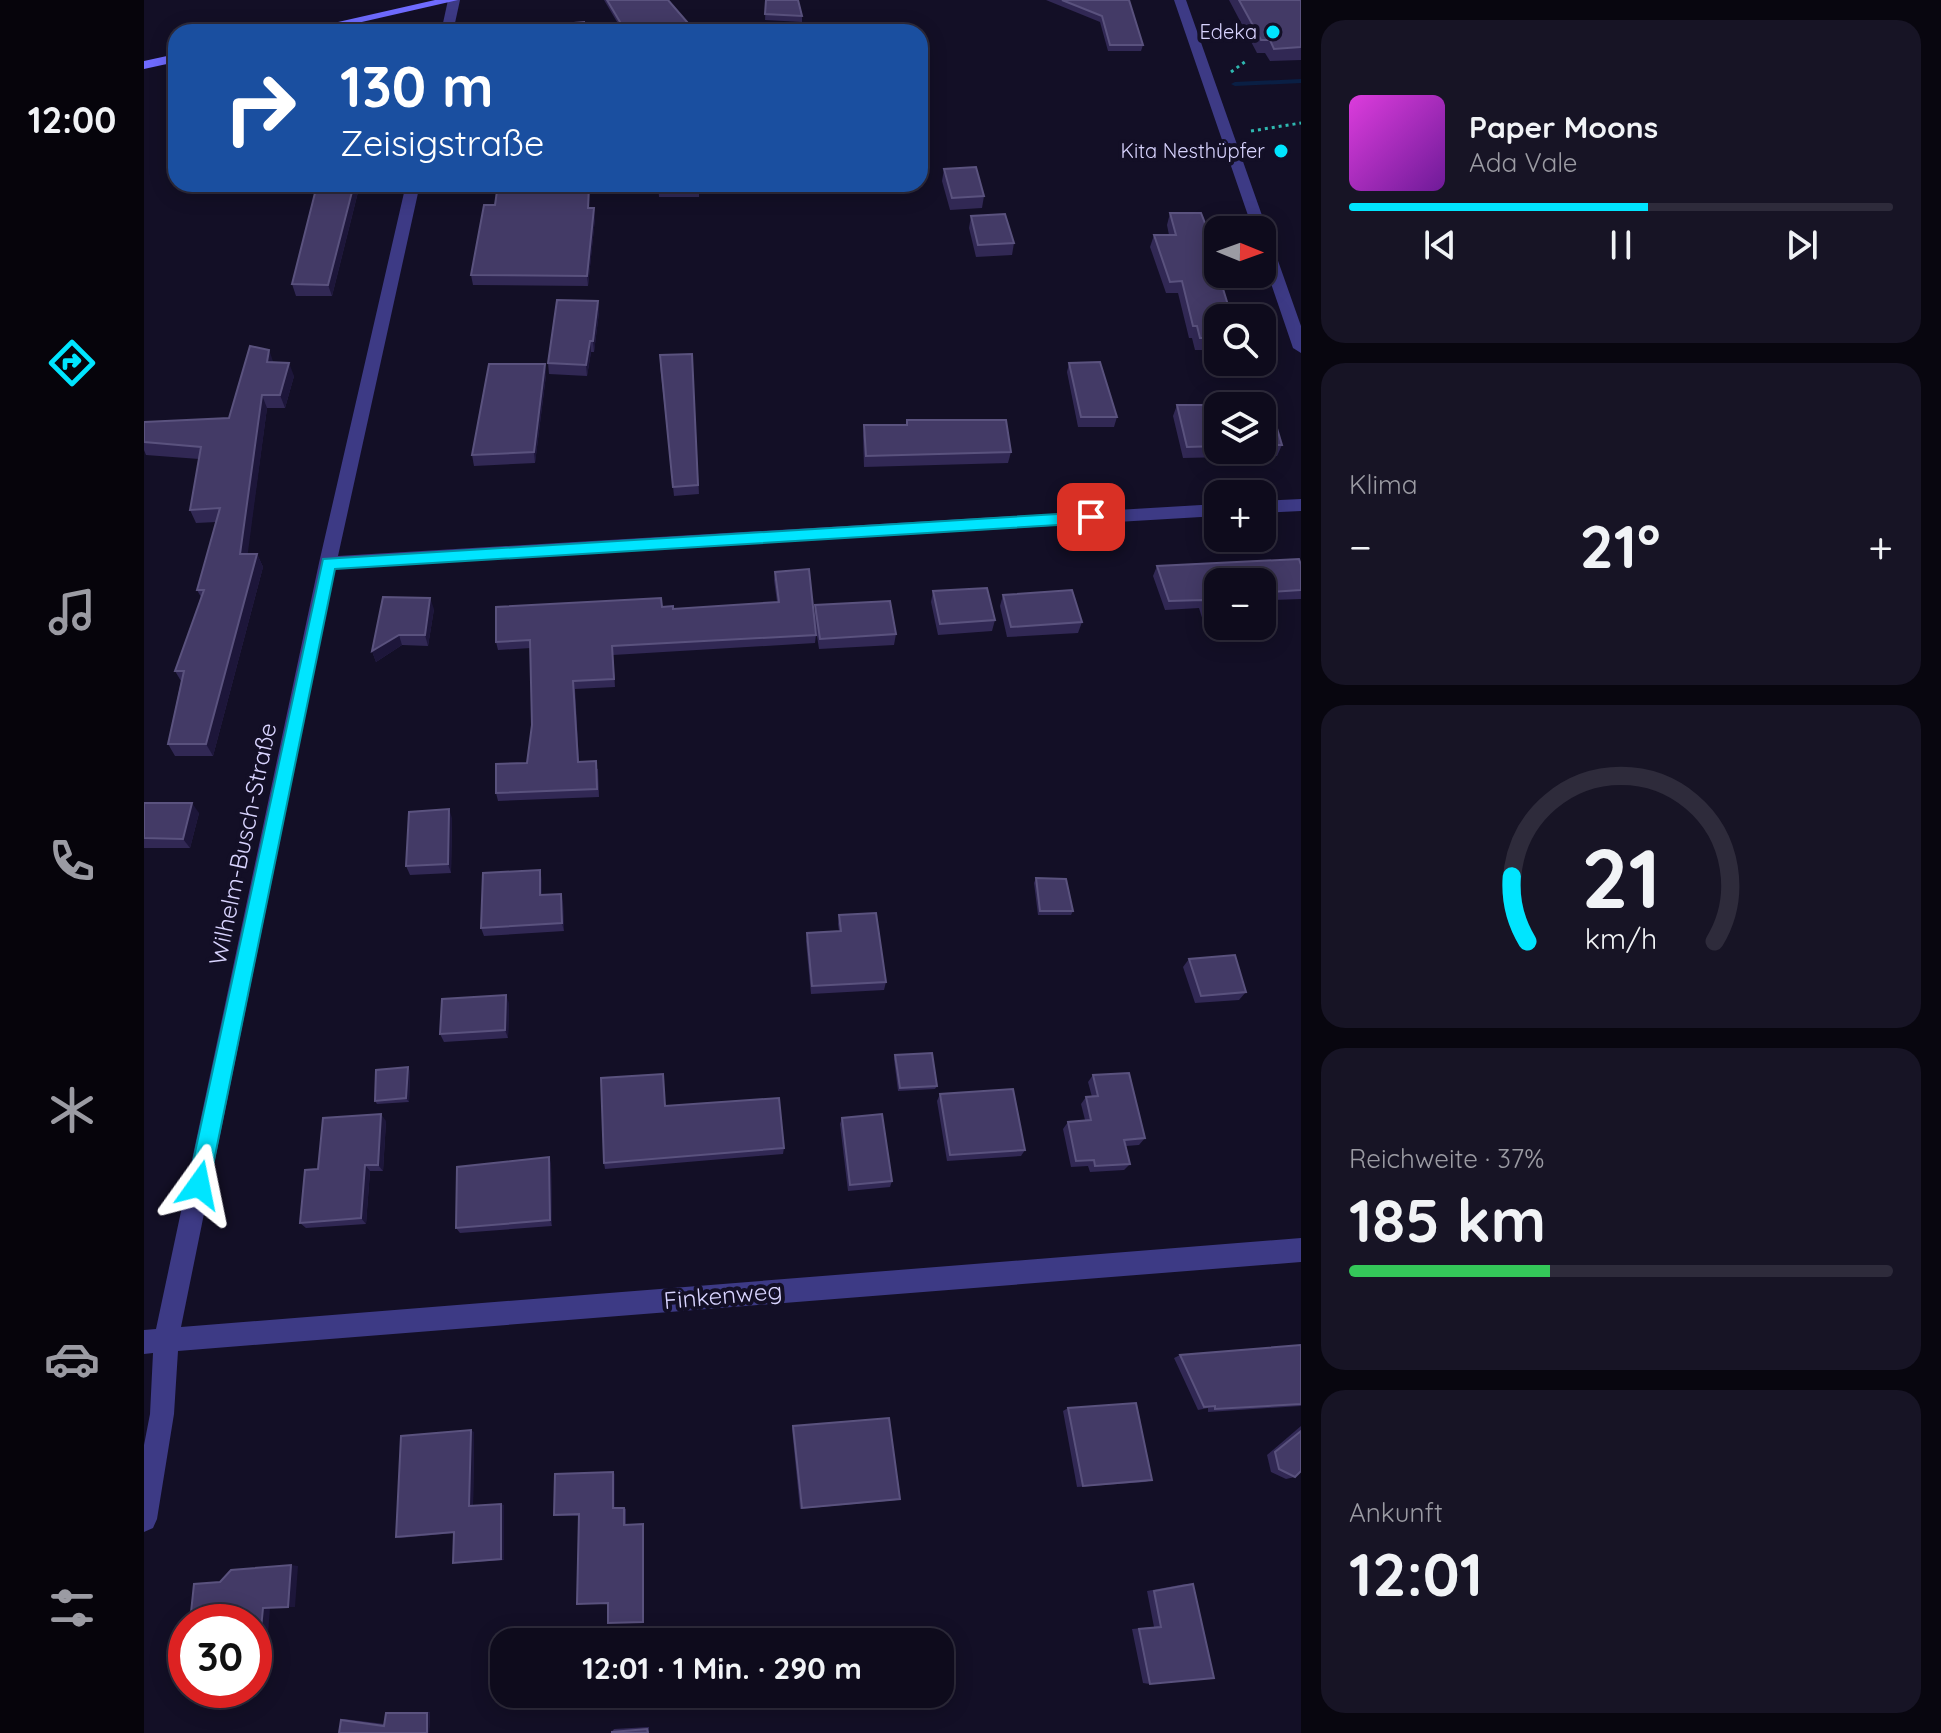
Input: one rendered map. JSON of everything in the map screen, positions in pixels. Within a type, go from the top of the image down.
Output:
[{"type":"street","points":[[338,24],[453,0],[448,24]]},
{"type":"street","points":[[1180,0],[1255,216]]},
{"type":"street","points":[[144,65],[168,60]]},
{"type":"street","name":"Wilhelm-Busch-Straße","points":[[144,1519],[162,1414],[155,1341],[411,192]]},
{"type":"street","points":[[1276,276],[1301,348]]},
{"type":"street","points":[[1276,506],[1301,505]]},
{"type":"street","points":[[328,563],[1204,511]]},
{"type":"street","name":"Finkenweg","points":[[155,1341],[1301,1250]]},
{"type":"path","points":[[1226,133],[1268,130],[1301,123]]},
{"type":"building","points":[[607,0],[668,0],[689,24],[621,24]]},
{"type":"building","points":[[766,0],[798,0],[802,16],[765,14]]},
{"type":"building","points":[[1062,0],[1129,0],[1143,45],[1110,45],[1102,16]]},
{"type":"building","name":"Edeka","points":[[1239,0],[1301,0],[1301,47],[1274,49],[1270,40],[1261,40]]},
{"type":"building","points":[[976,167],[984,196],[952,198],[944,169]]},
{"type":"building","points":[[315,192],[352,192],[328,285],[292,284]]},
{"type":"building","points":[[497,192],[589,192],[588,208],[594,208],[587,276],[471,275],[484,205],[495,205]]},
{"type":"building","points":[[1170,213],[1201,213],[1204,221],[1204,288],[1223,288],[1228,304],[1204,304],[1204,338],[1200,338],[1197,326],[1193,326],[1182,281],[1170,282],[1154,235],[1176,235]]},
{"type":"building","points":[[1005,214],[1014,243],[978,245],[971,216]]},
{"type":"building","points":[[557,300],[598,301],[593,341],[590,341],[586,365],[548,363]]},
{"type":"building","points":[[250,346],[269,350],[267,362],[289,363],[280,395],[262,395],[240,554],[257,554],[206,744],[168,744],[184,671],[175,671],[204,590],[197,590],[220,508],[190,510],[201,447],[144,442],[144,422],[229,418]]},
{"type":"building","points":[[692,354],[698,485],[673,487],[660,355]]},
{"type":"building","points":[[1100,362],[1117,417],[1081,417],[1069,363]]},
{"type":"building","points":[[489,364],[545,364],[534,452],[472,455]]},
{"type":"building","points":[[1177,405],[1204,405],[1204,446],[1187,447]]},
{"type":"building","points":[[907,420],[1006,420],[1011,452],[866,456],[864,425],[907,425]]},
{"type":"building","points":[[1276,425],[1282,445],[1276,445]]},
{"type":"building","points":[[1299,559],[1301,590],[1276,592],[1276,568],[1204,568],[1204,603],[1203,600],[1169,601],[1157,566]]},
{"type":"building","points":[[809,569],[816,635],[612,646],[614,679],[573,681],[578,762],[596,761],[597,789],[496,793],[496,764],[527,763],[532,725],[530,640],[496,642],[496,607],[661,598],[662,607],[673,606],[673,609],[779,602],[775,572]]},
{"type":"building","points":[[987,588],[995,620],[940,624],[933,591]]},
{"type":"building","points":[[1072,590],[1082,622],[1011,627],[1003,595]]},
{"type":"building","points":[[383,597],[430,598],[425,635],[399,635],[372,651]]},
{"type":"building","points":[[890,601],[896,634],[820,639],[815,605]]},
{"type":"building","points":[[144,803],[192,803],[183,839],[144,838]]},
{"type":"building","points":[[449,809],[448,864],[406,866],[409,812]]},
{"type":"building","points":[[540,870],[540,895],[561,894],[562,923],[481,928],[483,873]]},
{"type":"building","points":[[1036,878],[1066,879],[1073,911],[1040,911]]},
{"type":"building","points":[[876,913],[886,982],[812,986],[807,933],[841,931],[839,915]]},
{"type":"building","points":[[1235,955],[1246,992],[1201,996],[1189,959]]},
{"type":"building","points":[[506,995],[505,1030],[440,1034],[442,999]]},
{"type":"building","points":[[932,1053],[937,1086],[900,1088],[895,1055]]},
{"type":"building","points":[[408,1067],[406,1098],[375,1101],[376,1070]]},
{"type":"building","points":[[1129,1073],[1145,1138],[1124,1140],[1130,1164],[1095,1166],[1094,1160],[1076,1161],[1068,1122],[1091,1120],[1086,1097],[1098,1096],[1093,1075]]},
{"type":"building","points":[[663,1074],[665,1106],[779,1098],[784,1148],[604,1163],[601,1078]]},
{"type":"building","points":[[1013,1089],[1025,1150],[950,1155],[940,1094]]},
{"type":"building","points":[[381,1114],[378,1165],[365,1165],[361,1218],[300,1223],[305,1170],[318,1169],[323,1118]]},
{"type":"building","points":[[882,1114],[892,1181],[850,1185],[842,1118]]},
{"type":"building","points":[[549,1157],[550,1220],[456,1228],[457,1167]]},
{"type":"building","points":[[1301,1345],[1301,1404],[1204,1407],[1180,1355]]},
{"type":"building","points":[[1136,1403],[1152,1480],[1083,1486],[1068,1408]]},
{"type":"building","points":[[889,1418],[900,1499],[802,1508],[793,1426]]},
{"type":"building","points":[[471,1430],[469,1506],[501,1504],[501,1559],[453,1563],[454,1532],[396,1537],[401,1436]]},
{"type":"building","points":[[1301,1431],[1301,1471],[1295,1477],[1279,1469],[1275,1452]]},
{"type":"building","points":[[613,1472],[613,1508],[624,1508],[624,1525],[643,1524],[643,1622],[608,1623],[608,1603],[577,1604],[579,1514],[554,1515],[555,1474]]},
{"type":"building","points":[[291,1565],[288,1607],[272,1608],[272,1604],[192,1604],[194,1584],[220,1582],[231,1570]]},
{"type":"building","points":[[1193,1584],[1214,1678],[1150,1684],[1139,1629],[1161,1627],[1154,1591]]},
{"type":"building","points":[[386,1713],[427,1713],[427,1733],[339,1733],[341,1720],[384,1726]]},
{"type":"building","points":[[647,1729],[648,1733],[612,1733],[612,1732]]},
{"type":"waterway","points":[[1235,84],[1301,81]]},
{"type":"place","name":"Edeka","points":[[1273,32]]},
{"type":"place","name":"Kita Nesthüpfer","points":[[1281,151]]},
{"type":"route","points":[[199,1185],[328,563],[1091,517]]}]
